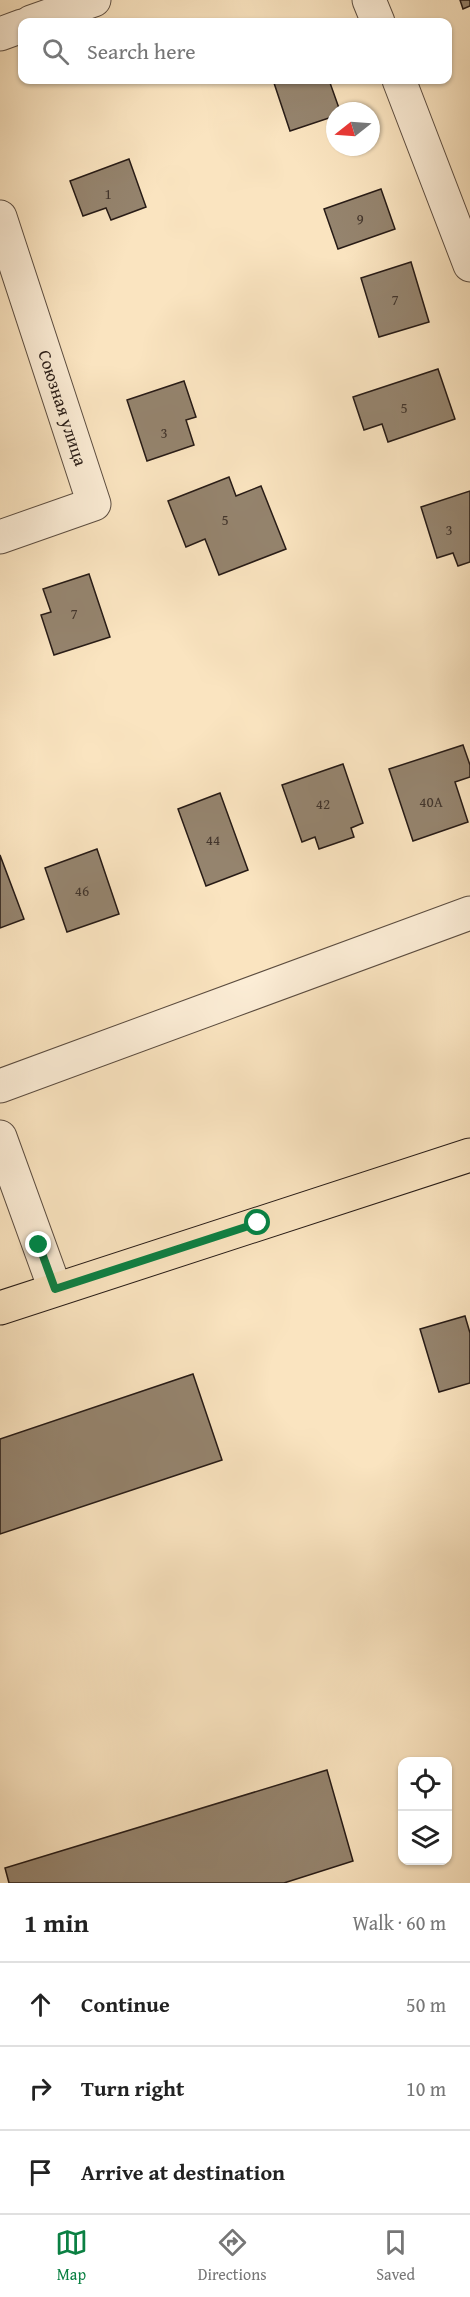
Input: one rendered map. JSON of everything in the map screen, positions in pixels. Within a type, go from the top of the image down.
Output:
[{"type":"main road","points":[[0,1308],[470,1155]]},
{"type":"street","points":[[43,18],[94,0]]},
{"type":"street","points":[[369,0],[376,18]]},
{"type":"street","points":[[0,34],[18,27]]},
{"type":"street","points":[[401,84],[470,265]]},
{"type":"street","name":"Союзная улица","points":[[0,217],[94,504],[0,537]]},
{"type":"street","points":[[0,1086],[470,913]]},
{"type":"street","points":[[0,1137],[55,1289]]},
{"type":"building","points":[[460,0],[470,0],[470,6],[463,9]]},
{"type":"building","points":[[274,84],[330,84],[337,102],[326,102],[326,119],[290,131]]},
{"type":"building","points":[[129,159],[146,207],[111,220],[106,208],[83,216],[70,181]]},
{"type":"building","points":[[381,189],[395,229],[338,249],[324,209]]},
{"type":"building","points":[[411,262],[429,322],[379,337],[361,278]]},
{"type":"building","points":[[438,369],[455,419],[388,442],[382,424],[364,430],[353,397]]},
{"type":"building","points":[[184,381],[196,417],[186,420],[194,445],[147,461],[127,400]]},
{"type":"building","points":[[229,477],[236,496],[261,486],[286,549],[219,575],[205,539],[186,547],[168,501]]},
{"type":"building","points":[[470,491],[470,562],[458,566],[453,553],[437,558],[421,507]]},
{"type":"building","points":[[89,574],[110,637],[54,655],[41,615],[51,612],[43,589]]},
{"type":"building","points":[[463,745],[470,765],[470,777],[455,782],[468,822],[413,841],[389,769]]},
{"type":"building","points":[[343,764],[363,823],[351,828],[354,837],[319,849],[315,837],[302,842],[282,785]]},
{"type":"building","points":[[220,793],[248,870],[206,886],[178,809]]},
{"type":"building","points":[[97,849],[119,914],[67,932],[45,868]]},
{"type":"building","points":[[0,855],[24,919],[0,928]]},
{"type":"building","points":[[465,1316],[470,1333],[470,1383],[439,1392],[420,1329]]},
{"type":"building","points":[[193,1374],[222,1460],[0,1534],[0,1439]]},
{"type":"building","points":[[327,1770],[353,1861],[284,1883],[9,1883],[5,1868]]},
{"type":"route","points":[[39,1245],[55,1289],[258,1223]]}]
